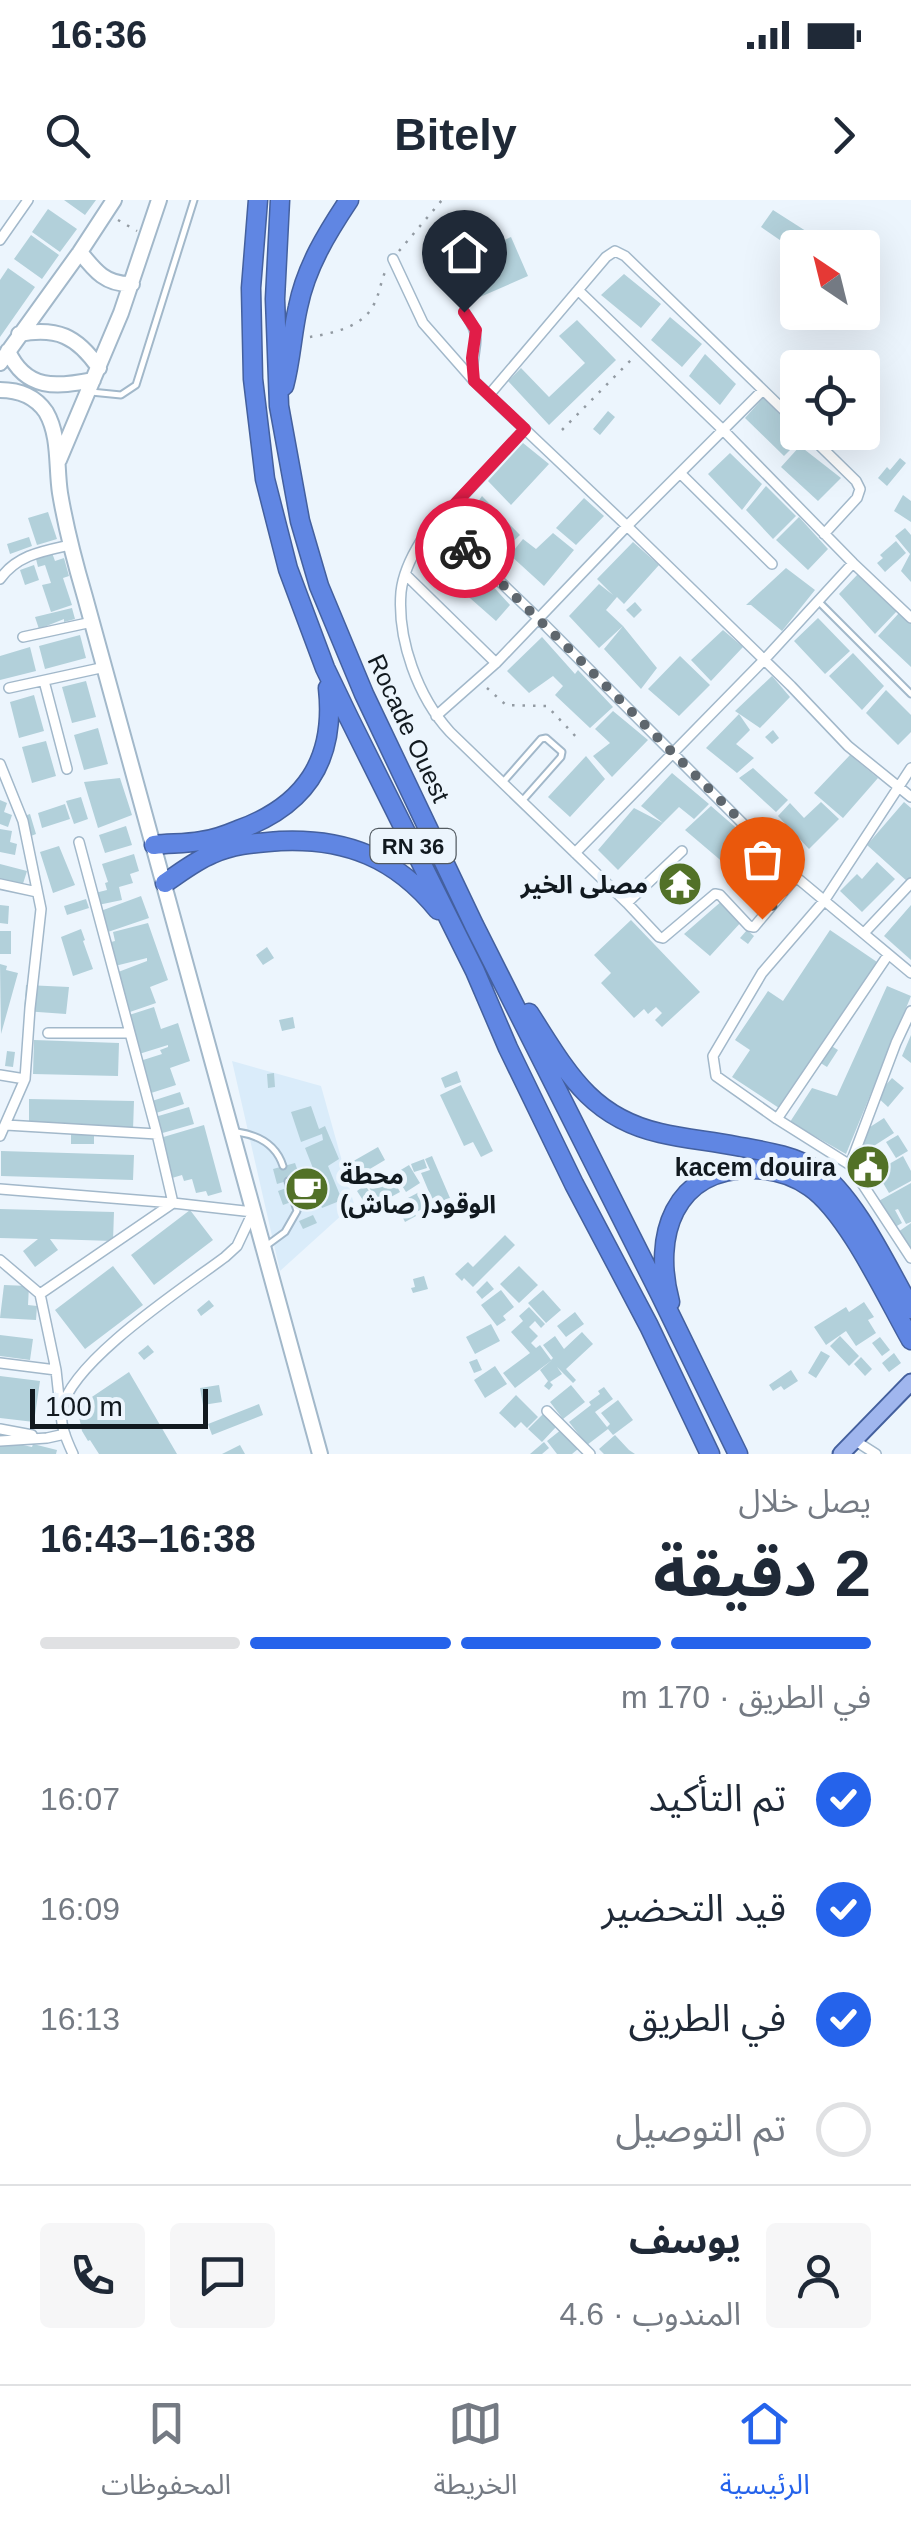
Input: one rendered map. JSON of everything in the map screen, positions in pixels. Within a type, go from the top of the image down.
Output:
[{"type":"highway","name":"Rocade Ouest","points":[[258,200],[250,318],[262,460],[279,540],[324,668],[710,1454]]},
{"type":"highway","name":"Rocade Ouest","points":[[280,200],[274,299],[279,406],[297,508],[319,586],[364,694],[480,937],[738,1454]]},
{"type":"highway","points":[[279,406],[310,266],[350,201]]},
{"type":"highway","points":[[154,845],[202,841],[250,826],[289,804],[302,791],[327,741],[330,708],[324,668]]},
{"type":"highway","points":[[165,883],[212,854],[245,843],[324,842],[368,854],[403,874],[429,898],[455,932]]},
{"type":"highway","points":[[480,937],[568,1075],[598,1105],[640,1128],[778,1154],[815,1170],[850,1206],[911,1309]]},
{"type":"highway","points":[[682,1340],[666,1278],[663,1246],[671,1219],[684,1196],[715,1174],[732,1169],[759,1169],[797,1178],[813,1189],[850,1233],[911,1340]]},
{"type":"main road","points":[[57,466],[132,284],[158,200]]},
{"type":"main road","points":[[94,380],[58,386],[37,381],[4,357],[110,206]]},
{"type":"main road","points":[[80,252],[105,279],[132,284]]},
{"type":"main road","points":[[20,334],[42,331],[67,336],[80,344],[94,380]]},
{"type":"main road","points":[[28,396],[37,381]]},
{"type":"main road","points":[[0,390],[28,396],[42,407],[52,424],[70,545],[148,817],[320,1454]]},
{"type":"main road","points":[[148,817],[168,835],[184,842]]},
{"type":"main road","points":[[841,1454],[911,1382]]},
{"type":"street","points":[[0,240],[28,200]]},
{"type":"street","points":[[489,395],[610,253],[621,252],[780,407]]},
{"type":"street","points":[[393,259],[423,322],[474,381],[627,526],[848,746],[911,796]]},
{"type":"street","points":[[578,290],[911,618]]},
{"type":"street","points":[[464,312],[476,330],[474,381]]},
{"type":"street","points":[[436,716],[479,680],[763,390]]},
{"type":"street","points":[[525,429],[421,541],[405,574],[402,617],[407,647],[436,716],[659,937],[664,938],[715,894],[720,894],[754,927],[796,876]]},
{"type":"street","points":[[824,450],[860,489],[857,498],[824,534]]},
{"type":"street","points":[[680,473],[772,564]]},
{"type":"street","points":[[438,522],[796,876],[911,973]]},
{"type":"street","points":[[0,578],[8,566],[31,554],[70,545]]},
{"type":"street","points":[[575,853],[853,563]]},
{"type":"street","points":[[405,574],[496,663]]},
{"type":"street","points":[[22,637],[92,622]]},
{"type":"street","points":[[8,688],[105,668]]},
{"type":"street","points":[[44,680],[67,769]]},
{"type":"street","points":[[0,764],[23,822],[41,909],[25,1079],[0,1136]]},
{"type":"street","points":[[911,768],[824,901],[762,973],[713,1056],[716,1076],[850,1166],[911,1258]]},
{"type":"street","points":[[78,842],[173,1203]]},
{"type":"street","points":[[627,903],[682,850]]},
{"type":"street","points":[[864,933],[911,883]]},
{"type":"street","points":[[0,884],[37,892]]},
{"type":"street","points":[[777,1119],[888,955]]},
{"type":"street","points":[[850,1166],[911,1011]]},
{"type":"street","points":[[48,1033],[130,1034]]},
{"type":"street","points":[[0,1075],[25,1079]]},
{"type":"street","points":[[6,1125],[157,1134]]},
{"type":"street","points":[[0,1189],[253,1212],[237,1246],[132,1326],[99,1357],[70,1387],[61,1412]]},
{"type":"street","points":[[40,1294],[173,1203]]},
{"type":"street","points":[[0,1260],[40,1294],[64,1434],[72,1454]]},
{"type":"street","points":[[0,1362],[56,1370]]},
{"type":"street","points":[[547,1411],[590,1454]]},
{"type":"street","points":[[0,1429],[47,1438]]},
{"type":"street","points":[[0,1441],[64,1434]]},
{"type":"street","points":[[854,1440],[876,1454]]},
{"type":"lane","points":[[94,380],[122,395],[136,386],[194,200]]},
{"type":"lane","points":[[818,601],[911,694]]},
{"type":"lane","points":[[502,782],[541,739],[546,738],[562,752],[522,801]]},
{"type":"lane","points":[[232,1131],[259,1136],[283,1166]]},
{"type":"lane","points":[[264,1247],[286,1232],[297,1211],[294,1201]]},
{"type":"path","points":[[293,337],[327,334],[365,317],[393,259],[442,200]]},
{"type":"path","points":[[110,206],[148,236]]},
{"type":"path","points":[[562,430],[640,350]]},
{"type":"path","points":[[479,680],[506,705],[546,706],[580,741]]},
{"type":"shaded area","points":[[232,1061],[321,1086],[354,1204],[280,1271]]},
{"type":"building","points":[[64,200],[96,200],[85,215]]},
{"type":"building","points":[[48,209],[77,229],[60,252],[32,232]]},
{"type":"building","points":[[773,210],[804,230],[780,230],[780,240],[761,227]]},
{"type":"building","points":[[31,235],[59,255],[42,279],[14,259]]},
{"type":"building","points":[[511,237],[528,276],[480,297],[461,259]]},
{"type":"building","points":[[8,268],[35,287],[0,337],[0,280]]},
{"type":"building","points":[[624,274],[661,304],[641,328],[601,295]]},
{"type":"building","points":[[670,317],[702,344],[682,367],[651,340]]},
{"type":"building","points":[[577,320],[616,360],[549,425],[508,381],[521,368],[549,397],[585,363],[559,336]]},
{"type":"building","points":[[705,354],[736,384],[720,405],[689,376]]},
{"type":"building","points":[[763,398],[780,415],[780,450],[790,450],[784,456],[745,418]]},
{"type":"building","points":[[608,411],[615,417],[600,435],[593,429]]},
{"type":"building","points":[[523,443],[549,464],[511,505],[488,481]]},
{"type":"building","points":[[796,450],[805,450],[841,478],[818,501],[781,467]]},
{"type":"building","points":[[730,453],[762,484],[742,510],[708,474]]},
{"type":"building","points":[[900,458],[906,463],[887,486],[878,478]]},
{"type":"building","points":[[766,486],[796,516],[773,539],[746,510]]},
{"type":"building","points":[[903,495],[911,501],[911,522],[894,511]]},
{"type":"building","points":[[482,496],[520,535],[502,552],[466,519]]},
{"type":"building","points":[[584,498],[604,516],[576,545],[556,528]]},
{"type":"building","points":[[48,512],[57,539],[37,545],[28,518]]},
{"type":"building","points":[[799,517],[828,549],[808,570],[776,540]]},
{"type":"building","points":[[905,528],[911,535],[911,582],[901,571],[910,554],[895,536]]},
{"type":"building","points":[[440,532],[473,569],[455,587],[416,555]]},
{"type":"building","points":[[553,533],[574,550],[544,586],[510,555],[523,539],[536,549]]},
{"type":"building","points":[[29,537],[32,546],[10,554],[7,544]]},
{"type":"building","points":[[896,541],[906,553],[885,572],[877,563]]},
{"type":"building","points":[[633,542],[659,565],[624,604],[617,597],[606,610],[623,626],[599,648],[569,616],[599,584],[613,595],[597,579]]},
{"type":"building","points":[[51,550],[55,561],[64,558],[69,576],[63,578],[72,605],[51,612],[42,585],[51,583],[45,565],[38,567],[35,555]]},
{"type":"building","points":[[34,565],[39,580],[25,585],[20,570]]},
{"type":"building","points":[[786,568],[815,590],[782,631],[746,605]]},
{"type":"building","points":[[478,570],[510,605],[496,621],[462,591]]},
{"type":"building","points":[[858,574],[897,611],[875,634],[839,594]]},
{"type":"building","points":[[635,602],[642,610],[634,618],[626,610]]},
{"type":"building","points":[[72,608],[75,619],[39,629],[35,617]]},
{"type":"building","points":[[899,613],[911,623],[911,667],[878,636]]},
{"type":"building","points":[[818,618],[850,651],[825,674],[794,641]]},
{"type":"building","points":[[623,626],[657,668],[641,689],[604,649]]},
{"type":"building","points":[[723,630],[743,647],[711,681],[691,660]]},
{"type":"building","points":[[80,635],[86,658],[45,669],[39,646]]},
{"type":"building","points":[[542,637],[575,674],[578,670],[613,707],[590,728],[555,695],[563,686],[553,676],[529,693],[507,671]]},
{"type":"building","points":[[30,647],[36,671],[0,680],[0,656]]},
{"type":"building","points":[[853,653],[884,686],[862,710],[829,676]]},
{"type":"building","points":[[680,656],[710,685],[679,716],[648,689]]},
{"type":"building","points":[[772,676],[790,697],[760,728],[735,711]]},
{"type":"building","points":[[86,681],[96,717],[72,723],[62,687]]},
{"type":"building","points":[[886,690],[911,715],[911,732],[898,745],[866,713]]},
{"type":"building","points":[[34,695],[44,731],[19,738],[10,702]]},
{"type":"building","points":[[613,711],[648,740],[612,777],[593,756],[610,743],[595,729]]},
{"type":"building","points":[[739,714],[750,730],[736,744],[754,758],[737,773],[706,748]]},
{"type":"building","points":[[98,728],[108,764],[84,770],[74,735]]},
{"type":"building","points":[[773,730],[779,738],[772,744],[765,737]]},
{"type":"building","points":[[46,741],[56,776],[32,783],[22,747]]},
{"type":"building","points":[[850,755],[878,778],[843,818],[814,793]]},
{"type":"building","points":[[586,756],[605,779],[570,817],[548,797]]},
{"type":"building","points":[[753,768],[788,800],[776,812],[739,778]]},
{"type":"building","points":[[672,773],[709,804],[694,819],[679,807],[663,823],[641,806]]},
{"type":"building","points":[[120,778],[132,815],[98,828],[84,782]]},
{"type":"building","points":[[81,797],[88,819],[74,824],[66,801]]},
{"type":"building","points":[[0,800],[7,803],[4,812],[12,815],[8,827],[0,824]]},
{"type":"building","points":[[821,802],[839,819],[809,849],[778,816],[790,803],[804,818]]},
{"type":"building","points":[[904,802],[911,808],[908,882],[867,845]]},
{"type":"building","points":[[65,804],[70,819],[42,828],[38,813]]},
{"type":"building","points":[[711,806],[749,839],[725,864],[685,830]]},
{"type":"building","points":[[634,808],[663,823],[618,870],[598,850]]},
{"type":"building","points":[[30,814],[36,834],[31,836],[24,816]]},
{"type":"building","points":[[126,826],[132,845],[105,853],[99,835]]},
{"type":"building","points":[[0,829],[12,831],[10,842],[17,844],[15,855],[0,852]]},
{"type":"building","points":[[59,846],[75,885],[53,893],[40,852]]},
{"type":"building","points":[[134,854],[139,871],[130,874],[133,883],[119,887],[122,900],[98,905],[95,893],[107,890],[108,882],[102,864]]},
{"type":"building","points":[[877,862],[895,879],[862,912],[840,891],[857,874],[862,879]]},
{"type":"building","points":[[0,864],[27,871],[22,887],[0,881]]},
{"type":"building","points":[[677,871],[691,890],[682,897],[668,878]]},
{"type":"building","points":[[141,896],[149,918],[105,933],[98,912]]},
{"type":"building","points":[[86,899],[89,908],[67,915],[64,906]]},
{"type":"building","points":[[723,900],[743,920],[710,956],[684,934]]},
{"type":"building","points":[[0,905],[9,906],[8,924],[0,923]]},
{"type":"building","points":[[911,905],[911,960],[884,936]]},
{"type":"building","points":[[631,920],[700,992],[662,1027],[655,1020],[662,1013],[656,1007],[648,1014],[644,1009],[634,1018],[601,983],[611,973],[594,955]]},
{"type":"building","points":[[148,923],[168,980],[150,987],[156,1003],[127,1013],[113,974],[147,958],[115,966],[113,932]]},
{"type":"building","points":[[81,929],[93,969],[73,976],[61,937]]},
{"type":"building","points":[[747,930],[754,936],[748,944],[740,938]]},
{"type":"building","points":[[830,930],[877,962],[779,1108],[732,1077],[750,1050],[735,1040],[768,991],[783,1001]]},
{"type":"building","points":[[0,931],[11,931],[11,954],[0,954]]},
{"type":"building","points":[[267,947],[274,958],[263,965],[256,955]]},
{"type":"building","points":[[0,964],[18,973],[1,1034]]},
{"type":"building","points":[[26,985],[69,987],[66,1014],[24,1011]]},
{"type":"building","points":[[887,986],[911,996],[846,1154],[790,1122],[812,1088],[837,1096]]},
{"type":"building","points":[[154,1007],[161,1029],[178,1023],[190,1061],[170,1068],[176,1085],[148,1094],[140,1061],[162,1054],[160,1050],[168,1045],[139,1054],[126,1016]]},
{"type":"building","points":[[293,1017],[295,1028],[282,1031],[279,1020]]},
{"type":"building","points":[[911,1035],[911,1063],[902,1056]]},
{"type":"building","points":[[34,1040],[119,1043],[118,1076],[33,1074]]},
{"type":"building","points":[[830,1045],[838,1050],[827,1067],[819,1062]]},
{"type":"building","points":[[7,1051],[15,1052],[13,1067],[5,1066]]},
{"type":"building","points":[[457,1071],[461,1082],[445,1088],[441,1078]]},
{"type":"building","points":[[274,1073],[275,1087],[268,1088],[267,1074]]},
{"type":"building","points":[[892,1078],[904,1088],[888,1107],[876,1096]]},
{"type":"building","points":[[461,1085],[493,1151],[481,1157],[473,1142],[464,1146],[440,1095]]},
{"type":"building","points":[[180,1092],[184,1104],[156,1113],[152,1101]]},
{"type":"building","points":[[29,1099],[134,1101],[133,1130],[29,1127]]},
{"type":"building","points":[[311,1106],[319,1129],[325,1126],[339,1159],[328,1166],[342,1200],[322,1208],[317,1195],[322,1191],[305,1148],[323,1140],[322,1134],[301,1142],[291,1112]]},
{"type":"building","points":[[189,1107],[194,1124],[159,1134],[155,1117]]},
{"type":"building","points":[[884,1118],[894,1133],[866,1151],[868,1155],[880,1148],[889,1164],[903,1156],[911,1171],[911,1181],[889,1193],[876,1171],[862,1179],[849,1157],[864,1149],[856,1136]]},
{"type":"building","points":[[204,1125],[222,1192],[208,1196],[206,1191],[196,1193],[192,1179],[184,1181],[182,1175],[172,1178],[160,1138]]},
{"type":"building","points":[[71,1132],[94,1132],[94,1144],[71,1144]]},
{"type":"building","points":[[898,1135],[908,1151],[896,1158],[886,1142]]},
{"type":"building","points":[[378,1147],[385,1160],[358,1176],[350,1163]]},
{"type":"building","points":[[1,1151],[134,1155],[133,1180],[1,1176]]},
{"type":"building","points":[[432,1156],[450,1198],[434,1204],[421,1173],[430,1170],[425,1159]]},
{"type":"building","points":[[424,1159],[427,1168],[414,1172],[411,1164]]},
{"type":"building","points":[[295,1163],[300,1177],[277,1184],[273,1169]]},
{"type":"building","points":[[409,1165],[420,1183],[406,1192],[399,1181],[404,1179],[399,1171]]},
{"type":"building","points":[[390,1173],[400,1192],[378,1204],[368,1185]]},
{"type":"building","points":[[300,1183],[305,1197],[283,1205],[278,1191]]},
{"type":"building","points":[[911,1183],[911,1222],[906,1224],[895,1210],[902,1223],[890,1230],[875,1203]]},
{"type":"building","points":[[365,1185],[377,1203],[368,1208],[357,1191]]},
{"type":"building","points":[[423,1190],[431,1205],[405,1222],[401,1214],[412,1207],[408,1198]]},
{"type":"building","points":[[0,1209],[114,1212],[113,1241],[50,1239],[58,1250],[35,1267],[23,1251],[38,1239],[0,1238]]},
{"type":"building","points":[[190,1210],[213,1240],[154,1285],[131,1255]]},
{"type":"building","points":[[313,1215],[317,1223],[303,1229],[299,1221]]},
{"type":"building","points":[[911,1223],[911,1247],[906,1250],[895,1234]]},
{"type":"building","points":[[505,1235],[515,1245],[473,1287],[455,1274],[468,1262],[473,1267]]},
{"type":"building","points":[[113,1266],[143,1305],[85,1349],[55,1310]]},
{"type":"building","points":[[519,1266],[538,1285],[519,1303],[500,1284]]},
{"type":"building","points":[[424,1276],[428,1289],[413,1293],[413,1279]]},
{"type":"building","points":[[487,1281],[494,1289],[482,1299],[476,1292]]},
{"type":"building","points":[[4,1285],[29,1286],[28,1305],[37,1306],[36,1320],[0,1318]]},
{"type":"building","points":[[501,1290],[514,1307],[497,1326],[481,1305]]},
{"type":"building","points":[[543,1290],[561,1310],[546,1323],[528,1303]]},
{"type":"building","points":[[209,1300],[214,1306],[201,1316],[197,1310]]},
{"type":"building","points":[[864,1302],[874,1317],[868,1320],[876,1333],[856,1346],[846,1331],[826,1345],[814,1327],[846,1307],[849,1312]]},
{"type":"building","points":[[529,1307],[545,1324],[541,1328],[535,1321],[529,1327],[538,1336],[531,1343],[536,1348],[540,1345],[551,1360],[543,1345],[555,1336],[564,1349],[582,1332],[593,1344],[566,1369],[576,1380],[573,1383],[557,1367],[562,1374],[550,1382],[553,1385],[549,1390],[544,1386],[548,1381],[540,1370],[552,1360],[515,1388],[503,1373],[530,1353],[511,1332],[523,1321],[519,1316]]},
{"type":"building","points":[[575,1312],[584,1324],[566,1337],[557,1326]]},
{"type":"building","points":[[491,1324],[500,1341],[475,1354],[466,1337]]},
{"type":"building","points":[[0,1335],[33,1339],[30,1360],[0,1356]]},
{"type":"building","points":[[840,1336],[859,1356],[849,1366],[830,1346]]},
{"type":"building","points":[[880,1337],[890,1350],[882,1356],[872,1343]]},
{"type":"building","points":[[148,1345],[154,1352],[144,1360],[138,1353]]},
{"type":"building","points":[[821,1351],[830,1356],[816,1378],[808,1373]]},
{"type":"building","points":[[894,1353],[901,1363],[889,1372],[882,1363]]},
{"type":"building","points":[[861,1357],[872,1369],[865,1376],[854,1364]]},
{"type":"building","points":[[477,1359],[482,1370],[474,1373],[469,1362]]},
{"type":"building","points":[[495,1366],[507,1384],[485,1398],[474,1380]]},
{"type":"building","points":[[791,1370],[798,1381],[784,1390],[781,1386],[773,1391],[769,1385]]},
{"type":"building","points":[[129,1372],[177,1454],[99,1454],[82,1431],[77,1407]]},
{"type":"building","points":[[0,1376],[40,1381],[34,1422],[0,1418]]},
{"type":"building","points":[[219,1385],[222,1402],[203,1405],[200,1388]]},
{"type":"building","points":[[571,1385],[585,1402],[563,1419],[550,1402]]},
{"type":"building","points":[[604,1387],[613,1399],[595,1412],[607,1427],[610,1424],[601,1413],[618,1400],[633,1420],[613,1435],[608,1429],[587,1445],[569,1422],[591,1405],[589,1402]]},
{"type":"building","points":[[516,1395],[538,1417],[527,1428],[521,1422],[515,1428],[499,1413]]},
{"type":"building","points":[[259,1404],[263,1415],[212,1435],[208,1424]]},
{"type":"building","points":[[543,1414],[556,1427],[542,1442],[528,1429]]},
{"type":"building","points":[[562,1429],[578,1449],[572,1454],[557,1454],[547,1441]]},
{"type":"building","points":[[615,1435],[635,1454],[604,1454],[599,1449]]},
{"type":"building","points":[[0,1440],[57,1450],[56,1454],[0,1454]]},
{"type":"building","points":[[544,1442],[549,1448],[542,1454],[530,1454]]},
{"type":"building","points":[[240,1445],[245,1454],[222,1454]]},
{"type":"way so far","points":[[465,548],[796,876],[762,919]]},
{"type":"place","name":"مصلى الخير","points":[[680,884]]},
{"type":"place","name":"kacem douira","points":[[868,1167]]},
{"type":"place","name":"محطة الوقود( صاش)","points":[[307,1189]]},
{"type":"route","points":[[464,312],[476,330],[474,381],[525,429],[438,522],[465,548]]}]
